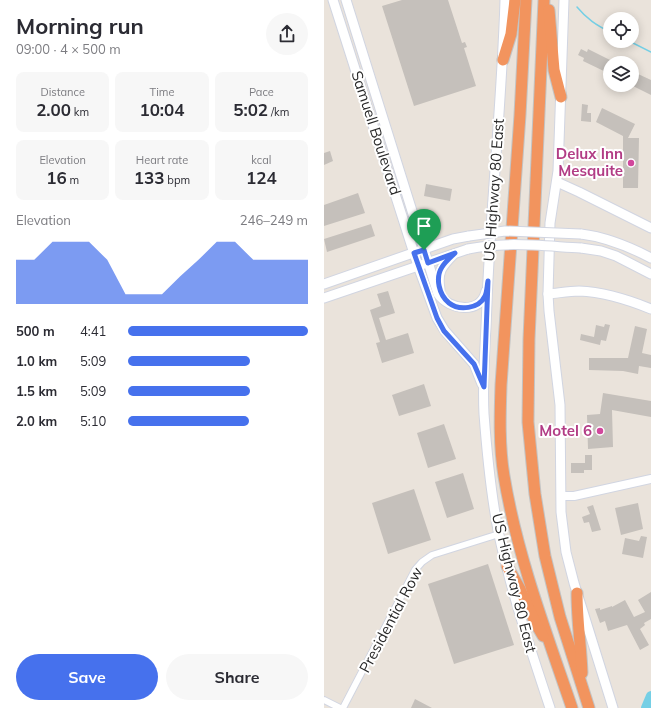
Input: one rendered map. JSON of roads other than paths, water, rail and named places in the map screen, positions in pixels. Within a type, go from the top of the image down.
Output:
[{"type":"highway","points":[[503,60],[511,34],[515,0]]},
{"type":"highway","points":[[526,0],[501,377],[500,423],[504,474],[512,517],[529,578],[572,708]]},
{"type":"highway","points":[[544,0],[529,339],[528,422],[535,494],[545,556],[560,617],[589,708]]},
{"type":"highway","points":[[547,0],[554,70],[561,97]]},
{"type":"highway","points":[[507,566],[520,589],[536,624],[555,657]]},
{"type":"highway","points":[[577,593],[577,620],[581,650],[583,688]]},
{"type":"main road","name":"Samuell Boulevard","points":[[333,0],[418,266],[437,318],[444,331],[474,364],[484,387]]},
{"type":"main road","name":"Samuell Boulevard","points":[[346,0],[438,294],[443,301],[449,303]]},
{"type":"main road","name":"US Highway 80 East","points":[[505,0],[503,60],[488,281],[484,412],[489,470],[499,534],[522,622],[550,708]]},
{"type":"main road","points":[[564,0],[558,172],[550,223],[548,294],[560,405],[560,496],[564,540],[577,593],[612,708]]},
{"type":"main road","points":[[556,182],[651,228]]},
{"type":"main road","points":[[334,294],[327,283],[453,239],[504,231],[598,236],[620,243],[651,258]]},
{"type":"main road","points":[[324,298],[455,253],[485,245],[503,244],[581,248],[601,251],[616,256],[651,274]]},
{"type":"main road","points":[[455,253],[442,267],[438,280],[441,292],[449,303],[460,308],[475,305],[485,296],[488,281]]},
{"type":"main road","points":[[548,294],[580,291],[590,292],[629,301],[651,309]]},
{"type":"street","points":[[560,496],[574,496],[651,479]]},
{"type":"street","name":"Presidential Row","points":[[343,708],[415,570],[422,562],[432,555],[499,534]]},
{"type":"street","points":[[324,700],[340,708]]},
{"type":"waterway","points":[[577,7],[584,15],[603,28]]},
{"type":"waterway","points":[[639,46],[651,52]]},
{"type":"waterway","points":[[646,708],[651,696]]},
{"type":"place","name":"Delux Inn Mesquite","points":[[631,163]]},
{"type":"place","name":"Motel 6","points":[[600,431]]}]
